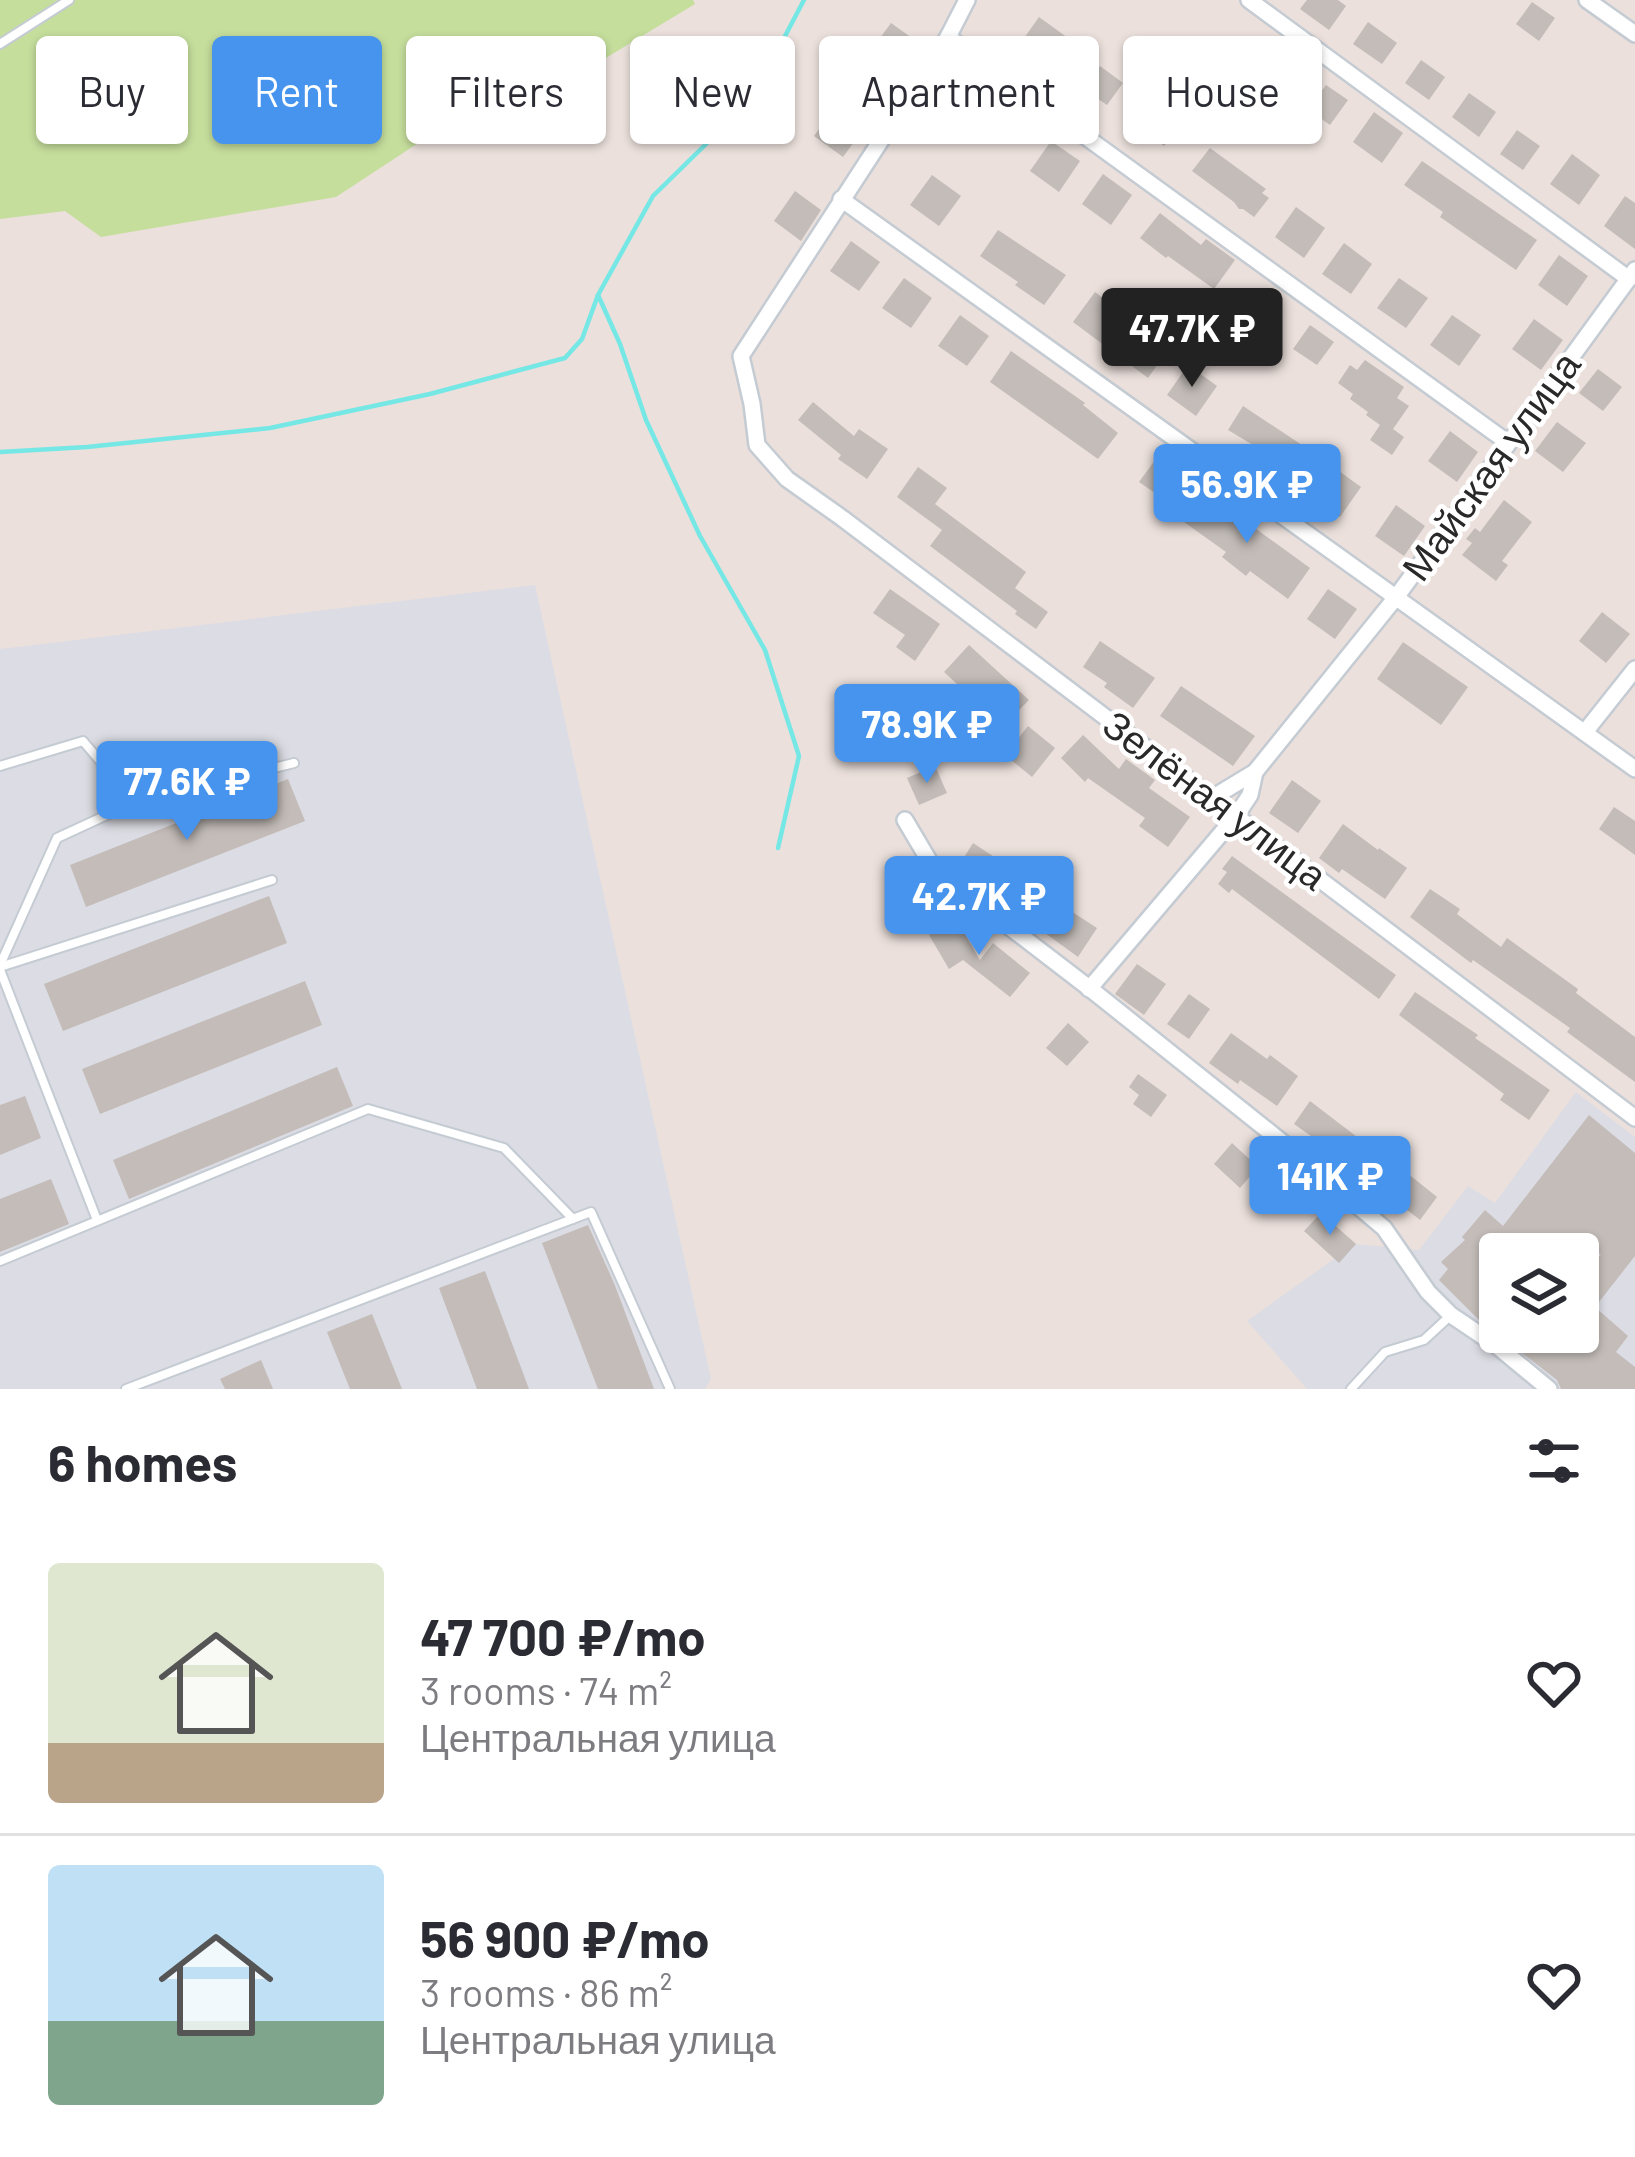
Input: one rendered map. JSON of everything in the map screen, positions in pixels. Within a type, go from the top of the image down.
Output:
[{"type":"street","points":[[949,36],[967,0]]},
{"type":"street","points":[[1249,0],[1632,274]]},
{"type":"street","points":[[1587,0],[1635,34]]},
{"type":"street","points":[[878,144],[841,199],[1635,770]]},
{"type":"street","points":[[1095,144],[1507,442]]},
{"type":"street","name":"Зелёная улица","points":[[841,199],[741,356],[757,445],[787,479],[1635,1118]]},
{"type":"street","name":"Майская улица","points":[[1255,772],[1396,596],[1632,274]]},
{"type":"street","points":[[1585,732],[1635,669]]},
{"type":"street","points":[[1212,799],[1255,772]]},
{"type":"street","points":[[1090,989],[1236,816],[1250,795],[1255,772]]},
{"type":"street","points":[[905,820],[934,868],[1384,1228],[1428,1292],[1451,1315],[1549,1389]]},
{"type":"lane","points":[[0,44],[70,0]]},
{"type":"lane","points":[[0,766],[83,741],[135,802]]},
{"type":"lane","points":[[97,1220],[0,967],[57,838],[135,802],[294,763]]},
{"type":"lane","points":[[0,967],[272,880]]},
{"type":"lane","points":[[0,1261],[368,1109],[504,1148],[573,1219]]},
{"type":"lane","points":[[126,1389],[591,1212],[670,1389]]},
{"type":"lane","points":[[1351,1389],[1385,1352],[1424,1340],[1451,1315]]},
{"type":"shaded area","points":[[535,585],[711,1379],[705,1389],[0,1389],[0,649]]},
{"type":"shaded area","points":[[1576,1092],[1635,1137],[1635,1389],[1307,1389],[1247,1321],[1355,1244],[1419,1250],[1468,1186],[1495,1203]]},
{"type":"green space","points":[[0,0],[693,0],[695,4],[642,36],[630,36],[630,43],[606,58],[606,36],[406,36],[406,144],[417,144],[336,197],[101,237],[65,211],[0,219]]},
{"type":"building","points":[[1307,0],[1338,0],[1346,6],[1329,30],[1300,9]]},
{"type":"building","points":[[1532,2],[1555,18],[1539,41],[1516,24]]},
{"type":"building","points":[[1039,17],[1065,36],[1026,36]]},
{"type":"building","points":[[1368,22],[1397,43],[1382,64],[1353,44]]},
{"type":"building","points":[[891,23],[909,36],[881,36]]},
{"type":"building","points":[[1421,60],[1445,77],[1429,100],[1405,83]]},
{"type":"building","points":[[1099,67],[1123,83],[1107,105],[1099,99]]},
{"type":"building","points":[[1326,85],[1348,100],[1330,125],[1322,119]]},
{"type":"building","points":[[1469,93],[1496,112],[1479,137],[1452,117]]},
{"type":"building","points":[[1374,112],[1403,133],[1382,163],[1353,142]]},
{"type":"building","points":[[1517,130],[1540,146],[1523,170],[1500,154]]},
{"type":"building","points":[[825,144],[853,144],[843,157]]},
{"type":"building","points":[[1049,144],[1080,161],[1059,192],[1030,171]]},
{"type":"building","points":[[1210,148],[1266,189],[1262,193],[1269,198],[1254,217],[1192,171]]},
{"type":"building","points":[[1572,154],[1600,175],[1579,205],[1550,184]]},
{"type":"building","points":[[1422,161],[1537,240],[1516,270],[1440,217],[1443,212],[1404,185]]},
{"type":"building","points":[[1103,174],[1132,195],[1111,225],[1082,204]]},
{"type":"building","points":[[932,175],[961,196],[939,226],[910,205]]},
{"type":"building","points":[[795,191],[821,210],[801,241],[774,221]]},
{"type":"building","points":[[1625,196],[1635,203],[1635,249],[1604,226]]},
{"type":"building","points":[[1296,207],[1325,228],[1304,258],[1275,237]]},
{"type":"building","points":[[1160,213],[1201,245],[1206,239],[1235,260],[1214,289],[1140,238]]},
{"type":"building","points":[[998,230],[1066,275],[1044,305],[980,256]]},
{"type":"building","points":[[851,241],[880,262],[859,291],[830,271]]},
{"type":"building","points":[[1344,243],[1372,264],[1351,294],[1322,274]]},
{"type":"building","points":[[1559,255],[1588,276],[1567,306],[1538,285]]},
{"type":"building","points":[[904,278],[932,298],[911,328],[882,308]]},
{"type":"building","points":[[1399,278],[1428,298],[1406,328],[1377,308]]},
{"type":"building","points":[[1095,292],[1169,348],[1148,378],[1073,322]]},
{"type":"building","points":[[960,315],[989,336],[967,366],[938,346]]},
{"type":"building","points":[[1452,315],[1481,335],[1459,366],[1430,345]]},
{"type":"building","points":[[1534,319],[1563,340],[1541,370],[1512,349]]},
{"type":"building","points":[[1310,325],[1334,342],[1317,365],[1293,349]]},
{"type":"building","points":[[1011,351],[1085,403],[1118,433],[1098,459],[990,382]]},
{"type":"building","points":[[1365,360],[1404,387],[1397,398],[1409,406],[1393,429],[1404,437],[1392,455],[1370,440],[1380,425],[1338,383],[1350,365],[1357,370]]},
{"type":"building","points":[[1188,365],[1217,386],[1196,416],[1167,395]]},
{"type":"building","points":[[1598,369],[1622,387],[1603,411],[1579,393]]},
{"type":"building","points":[[813,402],[854,436],[859,429],[888,449],[867,479],[838,459],[841,455],[798,420]]},
{"type":"building","points":[[1243,406],[1308,449],[1287,479],[1258,459],[1263,451],[1228,430]]},
{"type":"building","points":[[1557,422],[1586,443],[1563,472],[1535,451]]},
{"type":"building","points":[[1450,431],[1478,452],[1457,482],[1428,461]]},
{"type":"building","points":[[1161,452],[1190,472],[1168,502],[1139,482]]},
{"type":"building","points":[[1332,466],[1361,487],[1340,517],[1311,496]]},
{"type":"building","points":[[918,467],[947,488],[935,504],[1026,572],[1015,588],[1048,612],[1036,629],[930,546],[942,530],[897,497]]},
{"type":"building","points":[[1205,492],[1310,568],[1288,599],[1250,571],[1246,576],[1222,557],[1226,552],[1184,522]]},
{"type":"building","points":[[1504,500],[1532,522],[1502,561],[1508,565],[1496,581],[1462,555],[1472,543],[1466,539],[1475,528],[1480,532]]},
{"type":"building","points":[[1396,505],[1425,526],[1404,556],[1375,536]]},
{"type":"building","points":[[890,589],[940,624],[915,661],[896,647],[905,635],[873,613]]},
{"type":"building","points":[[1328,589],[1357,609],[1335,639],[1307,619]]},
{"type":"building","points":[[1602,612],[1630,634],[1606,663],[1579,641]]},
{"type":"building","points":[[1100,641],[1155,678],[1133,708],[1083,667]]},
{"type":"building","points":[[1403,642],[1468,687],[1441,725],[1377,679]]},
{"type":"building","points":[[969,645],[1029,700],[1011,718],[979,686],[970,696],[944,672]]},
{"type":"building","points":[[1181,686],[1255,736],[1233,766],[1160,716]]},
{"type":"building","points":[[1028,726],[1055,748],[1032,777],[1005,755]]},
{"type":"building","points":[[1083,735],[1119,769],[1126,759],[1155,780],[1149,788],[1190,817],[1168,847],[1139,826],[1145,818],[1088,778],[1085,782],[1061,758]]},
{"type":"building","points":[[935,766],[947,793],[919,805],[907,778]]},
{"type":"building","points":[[288,779],[305,821],[86,907],[70,865]]},
{"type":"building","points":[[1292,780],[1321,801],[1298,833],[1269,813]]},
{"type":"building","points":[[1614,807],[1635,821],[1635,855],[1599,829]]},
{"type":"building","points":[[1343,824],[1407,868],[1385,899],[1319,858]]},
{"type":"building","points":[[973,843],[1013,866],[1035,883],[1032,886],[1097,928],[1078,957],[958,867]]},
{"type":"building","points":[[1232,856],[1396,975],[1379,999],[1232,889],[1229,893],[1218,884]]},
{"type":"building","points":[[1430,889],[1501,947],[1507,938],[1578,989],[1576,993],[1635,1037],[1635,1082],[1567,1032],[1570,1028],[1410,917]]},
{"type":"building","points":[[269,896],[287,943],[63,1031],[44,984]]},
{"type":"building","points":[[956,919],[980,960],[993,943],[1030,973],[1010,997],[963,960],[949,969],[929,935]]},
{"type":"building","points":[[1137,964],[1166,984],[1144,1015],[1115,994]]},
{"type":"building","points":[[305,981],[322,1025],[100,1114],[82,1069]]},
{"type":"building","points":[[1415,992],[1550,1090],[1529,1120],[1500,1100],[1504,1094],[1399,1015]]},
{"type":"building","points":[[1189,994],[1210,1009],[1189,1039],[1167,1024]]},
{"type":"building","points":[[1068,1023],[1089,1042],[1067,1066],[1046,1048]]},
{"type":"building","points":[[1231,1033],[1298,1076],[1277,1106],[1209,1063]]},
{"type":"building","points":[[337,1067],[353,1106],[129,1199],[113,1160]]},
{"type":"building","points":[[1138,1074],[1167,1095],[1151,1117],[1133,1104],[1139,1095],[1129,1087]]},
{"type":"building","points":[[25,1096],[41,1138],[0,1155],[0,1105]]},
{"type":"building","points":[[1310,1101],[1361,1140],[1346,1161],[1294,1124]]},
{"type":"building","points":[[1589,1115],[1635,1153],[1635,1256],[1599,1302],[1599,1233],[1479,1233],[1479,1320],[1439,1280],[1448,1269],[1441,1262],[1465,1240],[1462,1237],[1485,1210],[1503,1226]]},
{"type":"building","points":[[1232,1143],[1258,1167],[1240,1188],[1214,1164]]},
{"type":"building","points":[[1386,1156],[1437,1197],[1420,1220],[1369,1180]]},
{"type":"building","points":[[51,1179],[69,1224],[0,1252],[0,1199]]},
{"type":"building","points":[[1321,1213],[1356,1244],[1339,1263],[1304,1231]]},
{"type":"building","points":[[588,1225],[654,1389],[598,1389],[542,1243]]},
{"type":"building","points":[[485,1271],[529,1389],[477,1389],[439,1288]]},
{"type":"building","points":[[1599,1311],[1628,1336],[1616,1352],[1635,1367],[1635,1389],[1561,1389],[1557,1380],[1522,1353],[1599,1353]]},
{"type":"building","points":[[372,1314],[402,1389],[350,1389],[327,1332]]},
{"type":"building","points":[[261,1360],[273,1389],[225,1389],[220,1379]]},
{"type":"waterway","points":[[0,452],[270,428],[430,394],[565,358],[582,339],[598,295],[653,196],[752,99],[804,0]]},
{"type":"waterway","points":[[598,295],[646,420],[700,536],[765,650],[799,756],[778,848]]}]
